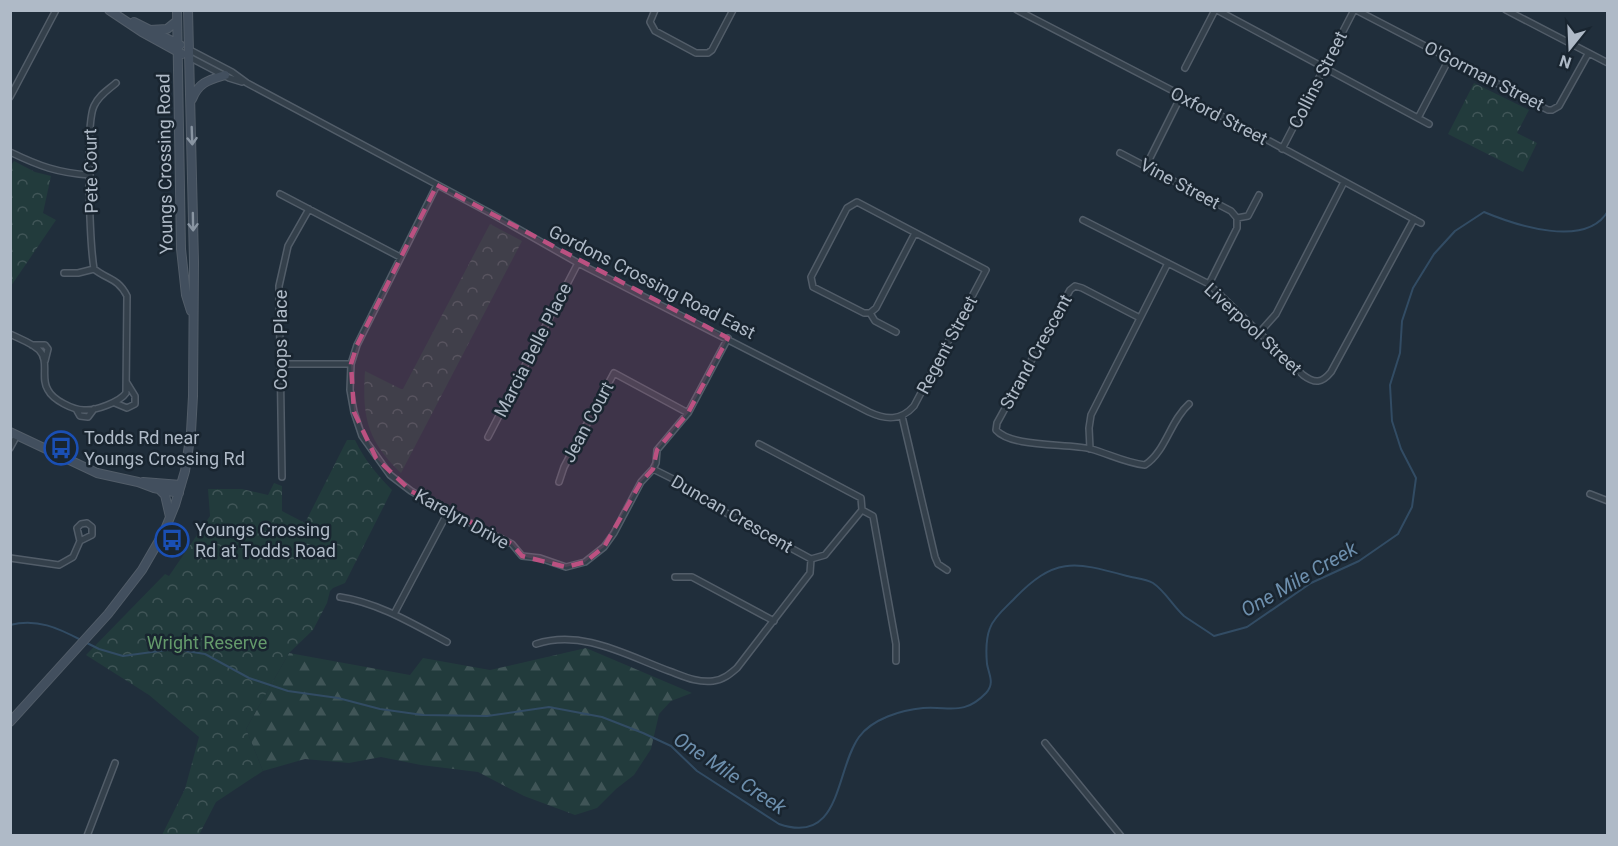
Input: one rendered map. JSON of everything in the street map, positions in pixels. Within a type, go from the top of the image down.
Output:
[{"type":"main road","name":"Youngs Crossing Road","points":[[177,10],[183,266],[186,295],[192,316]]},
{"type":"main road","name":"Youngs Crossing Road","points":[[10,722],[126,592],[164,532],[180,489],[189,451],[192,417],[194,262],[188,10]]},
{"type":"main road","points":[[111,12],[142,32],[188,53]]},
{"type":"main road","points":[[111,12],[150,30],[178,48]]},
{"type":"main road","points":[[150,30],[167,29],[177,21]]},
{"type":"main road","points":[[190,102],[194,92],[202,83],[225,75]]},
{"type":"main road","points":[[183,266],[190,267],[194,262]]},
{"type":"main road","points":[[14,433],[97,473],[180,489]]},
{"type":"main road","points":[[138,482],[160,490],[180,489]]},
{"type":"main road","points":[[160,490],[165,495],[170,517]]},
{"type":"street","points":[[10,97],[56,10]]},
{"type":"street","points":[[655,10],[650,22],[655,31],[702,54],[712,50],[733,10]]},
{"type":"street","name":"Oxford Street","points":[[1017,10],[1421,223]]},
{"type":"street","points":[[1185,68],[1216,10],[1429,124]]},
{"type":"street","name":"Collins Street","points":[[1282,149],[1355,10]]},
{"type":"street","name":"O'Gorman Street","points":[[1355,10],[1544,108],[1552,110],[1559,106],[1588,54]]},
{"type":"street","points":[[1506,10],[1608,63]]},
{"type":"street","name":"Gordons Crossing Road East","points":[[188,53],[225,75],[247,83]]},
{"type":"street","name":"Gordons Crossing Road East","points":[[188,53],[232,72],[247,83],[578,263],[879,417],[891,419],[902,416]]},
{"type":"street","points":[[1418,118],[1449,59]]},
{"type":"street","name":"Pete Court","points":[[94,269],[90,175],[91,116],[94,105],[101,94],[117,83]]},
{"type":"street","points":[[1146,166],[1181,96]]},
{"type":"street","points":[[10,152],[50,170],[90,175]]},
{"type":"street","name":"Vine Street","points":[[1120,153],[1231,211],[1238,218]]},
{"type":"street","points":[[1260,332],[1276,314],[1344,182]]},
{"type":"street","name":"Karelyn Drive","points":[[437,185],[357,345],[351,364],[350,390],[354,412],[362,436],[376,458],[397,481],[448,512],[512,544],[522,556],[540,558],[566,567],[585,562],[604,548],[641,482],[653,469],[657,450],[688,413],[728,338]]},
{"type":"street","points":[[280,194],[400,257]]},
{"type":"street","name":"Vine Street","points":[[1238,218],[1248,216],[1259,195]]},
{"type":"street","points":[[852,203],[859,203],[915,233],[876,308],[870,313],[864,314],[813,287],[810,281],[811,274],[847,207],[852,203]]},
{"type":"street","name":"Coops Place","points":[[282,477],[279,286],[288,246],[309,209]]},
{"type":"street","name":"Vine Street","points":[[1209,284],[1237,228],[1238,218]]},
{"type":"street","name":"Liverpool Street","points":[[1083,220],[1209,284],[1309,380],[1322,381],[1326,378],[1414,219]]},
{"type":"street","name":"Regent Street","points":[[902,416],[917,402],[986,270],[915,233]]},
{"type":"street","name":"Marcia Belle Place","points":[[488,437],[578,263]]},
{"type":"street","points":[[1168,263],[1091,415],[1090,449],[1134,464],[1145,465],[1153,460],[1179,412],[1189,404]]},
{"type":"street","points":[[10,334],[32,345],[45,345],[48,349],[45,361],[45,384],[48,391],[52,396],[76,409],[80,416],[88,417],[95,408],[115,402],[126,393],[127,296],[122,286],[94,269],[78,273],[64,273]]},
{"type":"street","name":"Strand Crescent","points":[[1090,449],[1011,440],[996,430],[997,423],[1070,290],[1075,286],[1140,318]]},
{"type":"street","points":[[870,313],[875,321],[896,332]]},
{"type":"street","points":[[281,364],[351,364]]},
{"type":"street","name":"Jean Court","points":[[559,482],[564,467],[614,373],[688,413]]},
{"type":"street","points":[[115,402],[127,408],[135,404],[135,396],[126,382]]},
{"type":"street","points":[[902,416],[935,556],[938,564],[947,570]]},
{"type":"street","points":[[10,448],[14,433]]},
{"type":"street","points":[[536,644],[552,639],[588,640],[693,680],[714,681],[726,677],[737,668],[810,573],[811,560],[825,555],[862,510],[861,498],[759,444]]},
{"type":"street","name":"Duncan Crescent","points":[[653,469],[683,484],[706,502],[811,560]]},
{"type":"street","points":[[1590,494],[1608,501]]},
{"type":"street","points":[[862,510],[873,516],[896,644],[896,661]]},
{"type":"street","points":[[394,614],[448,512]]},
{"type":"street","points":[[10,558],[59,565],[73,557],[80,541]]},
{"type":"street","points":[[675,577],[692,577],[774,621]]},
{"type":"street","points":[[340,597],[357,599],[394,614],[447,642]]},
{"type":"street","points":[[1045,742],[1121,836]]},
{"type":"street","points":[[87,836],[115,763]]},
{"type":"highlighted area","points":[[437,185],[728,338],[688,413],[657,450],[653,469],[641,482],[604,547],[585,562],[566,567],[522,556],[512,544],[411,491],[376,458],[354,412],[351,364],[357,345]]},
{"type":"green space","points":[[1474,83],[1529,110],[1517,133],[1537,143],[1523,172],[1448,134]]},
{"type":"green space","points":[[14,161],[35,172],[51,176],[43,213],[56,220],[11,286],[10,167]]},
{"type":"green space","points":[[490,224],[522,241],[401,473],[381,450],[369,427],[365,402],[365,371],[403,389]]},
{"type":"green space","name":"Wright Reserve","points":[[347,440],[355,440],[362,454],[392,490],[345,583],[330,591],[327,603],[313,630],[289,653],[246,729],[263,771],[216,802],[199,835],[162,835],[185,789],[199,737],[149,695],[86,655],[165,574],[169,576],[210,516],[208,489],[242,489],[268,495],[274,483],[282,486],[282,511],[305,523]]},
{"type":"green space","points":[[586,648],[692,693],[671,701],[659,714],[651,749],[634,775],[597,808],[575,815],[524,796],[478,772],[381,757],[349,763],[305,759],[263,771],[246,729],[289,653],[410,675],[423,658],[490,670]]},
{"type":"waterway","name":"One Mile Creek","points":[[87,643],[123,656],[174,649],[205,654],[249,678],[288,691],[338,698],[380,709],[423,715],[487,716],[549,707],[602,717],[671,746],[697,771],[779,824],[800,828],[815,824],[826,815],[834,801],[851,751],[859,737],[871,725],[888,716],[914,709],[964,707],[971,705],[986,693],[991,682],[986,650],[992,624],[1027,586],[1053,570],[1065,566],[1092,567],[1153,583],[1184,616],[1214,636],[1247,627],[1311,583],[1359,561],[1398,534],[1412,507],[1416,478],[1401,449],[1392,421],[1390,385],[1400,353],[1402,321],[1413,288],[1434,254],[1455,231],[1484,212],[1513,223],[1549,231],[1567,231],[1584,229],[1598,222],[1608,211]]},
{"type":"waterway","name":"One Mile Creek","points":[[10,625],[20,623],[47,625],[81,640]]},
{"type":"place","name":"Todds Rd near Youngs Crossing Rd","points":[[61,448]]},
{"type":"place","name":"Youngs Crossing Rd at Todds Road","points":[[172,540]]}]
